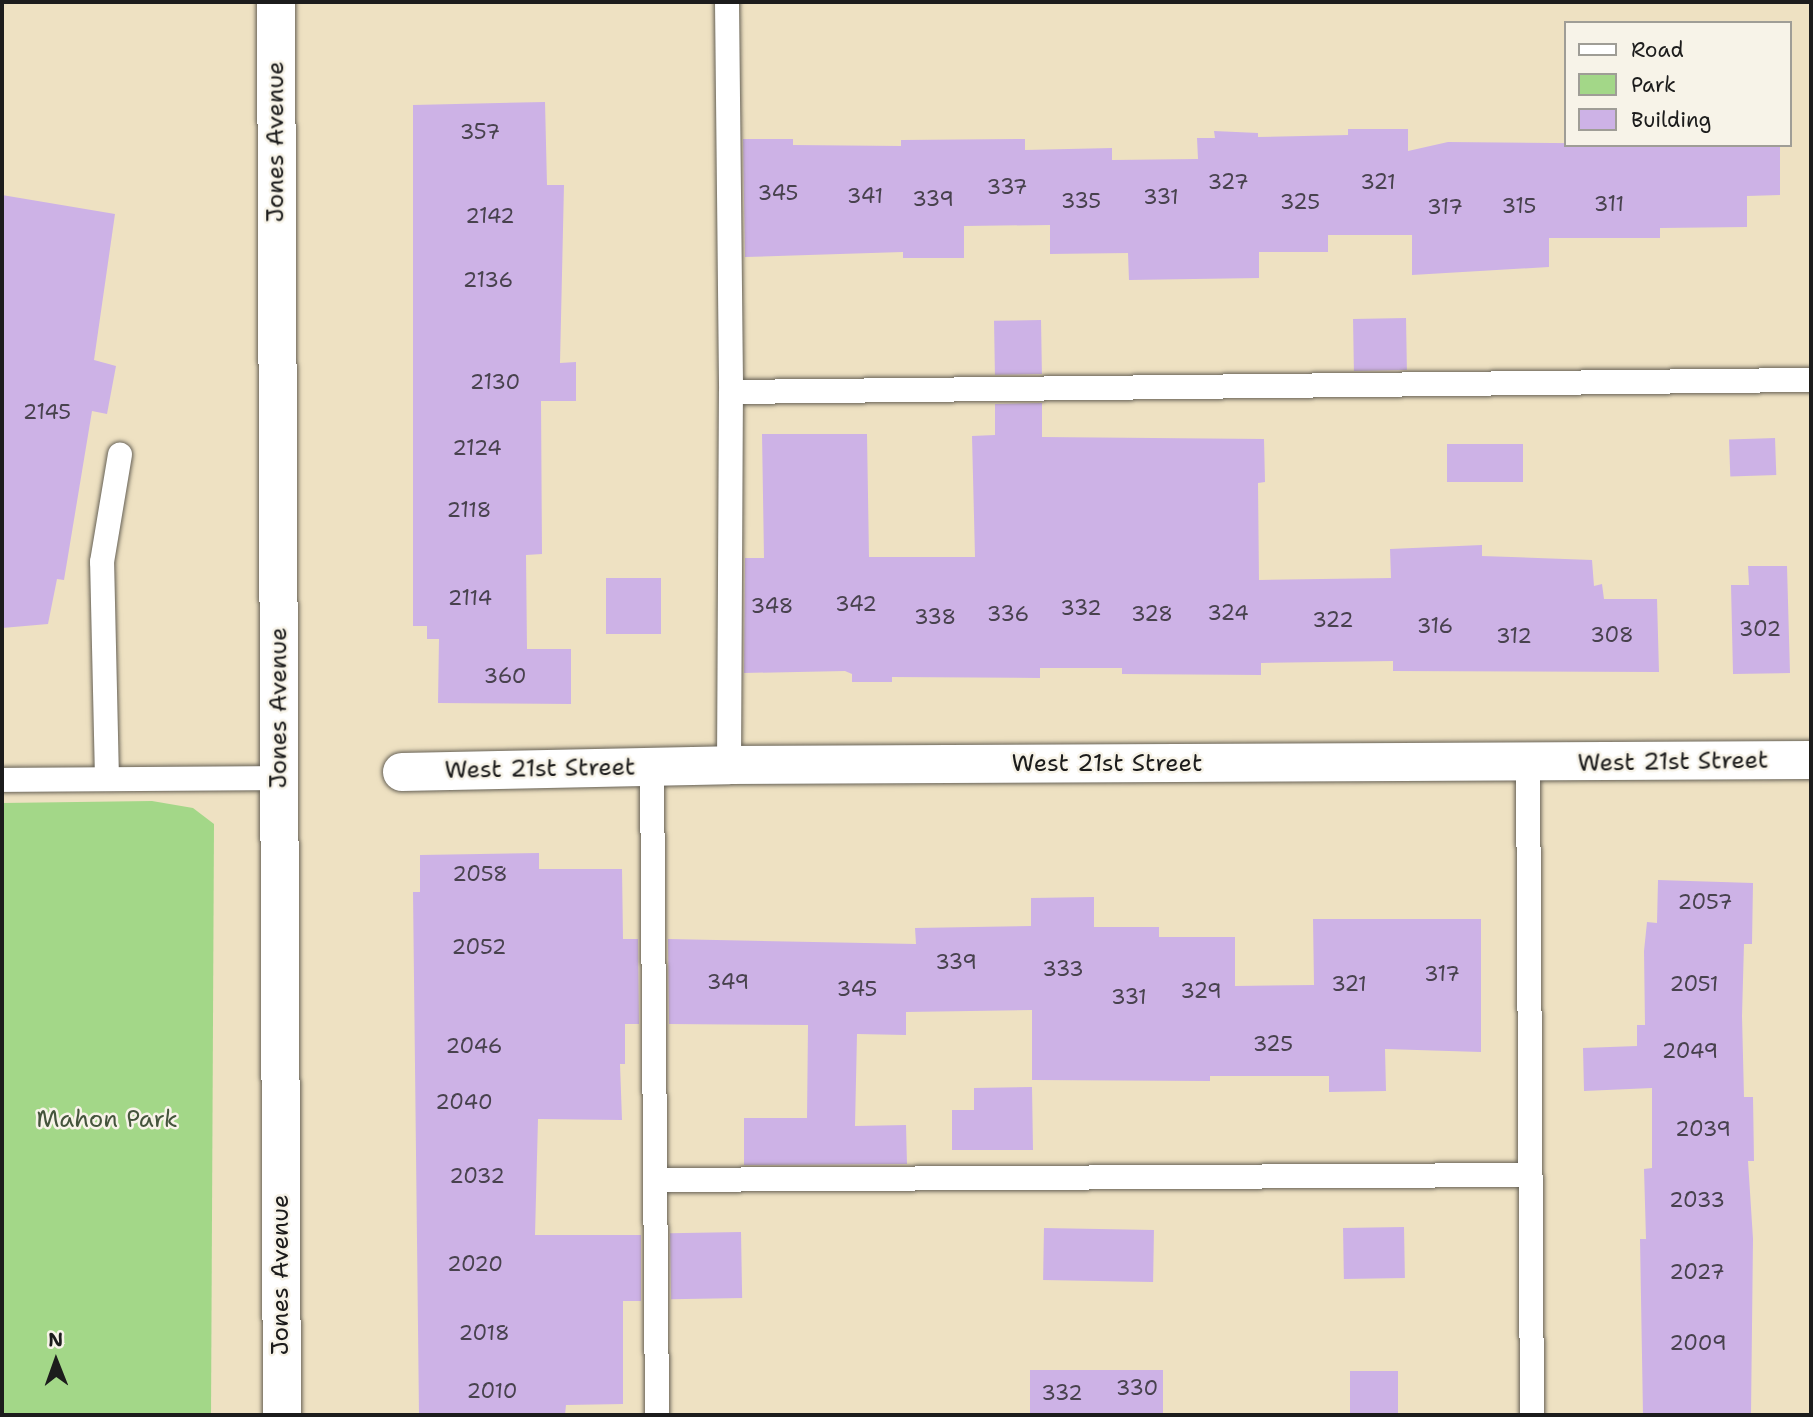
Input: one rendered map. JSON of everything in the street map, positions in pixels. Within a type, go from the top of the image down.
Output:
[{"type":"street","name":"Jones Avenue","points":[[276,2],[282,1415]]},
{"type":"street","name":"West 21st Street","points":[[402,772],[729,765],[1528,764],[1811,760]]},
{"type":"lane","points":[[727,2],[731,392],[729,765]]},
{"type":"lane","points":[[731,392],[1811,380]]},
{"type":"lane","points":[[107,779],[102,562],[120,454]]},
{"type":"lane","points":[[1528,764],[1528,1175],[1532,1415]]},
{"type":"lane","points":[[652,767],[657,1415]]},
{"type":"lane","points":[[2,780],[280,778]]},
{"type":"lane","points":[[656,1180],[1528,1175]]},
{"type":"green space","name":"Mahon Park","points":[[152,801],[193,808],[214,824],[211,1415],[2,1415],[2,803]]},
{"type":"building","points":[[545,102],[547,185],[564,185],[560,363],[576,362],[576,401],[541,401],[542,554],[526,555],[527,649],[571,649],[571,704],[438,703],[439,639],[427,639],[427,626],[413,626],[413,105]]},
{"type":"building","points":[[1348,129],[1408,129],[1408,151],[1448,142],[1564,143],[1564,147],[1780,147],[1780,195],[1747,196],[1747,227],[1660,228],[1660,238],[1549,238],[1549,267],[1412,275],[1412,235],[1328,235],[1328,252],[1259,252],[1259,278],[1129,280],[1128,253],[1050,254],[1050,225],[964,226],[964,258],[903,258],[903,252],[745,257],[743,139],[793,139],[793,145],[901,146],[901,140],[1025,139],[1025,150],[1112,148],[1112,160],[1198,159],[1197,138],[1215,138],[1214,131],[1258,133],[1258,137],[1348,135]]},
{"type":"building","points":[[2,195],[115,214],[94,360],[116,366],[107,414],[92,411],[64,580],[57,579],[48,624],[2,628]]},
{"type":"building","points":[[1406,318],[1407,370],[1354,371],[1353,319]]},
{"type":"building","points":[[1041,320],[1042,374],[995,375],[994,321]]},
{"type":"building","points":[[1042,403],[1042,437],[1264,439],[1265,482],[1258,483],[1259,580],[1391,578],[1390,549],[1482,545],[1482,556],[1592,560],[1594,586],[1602,584],[1604,599],[1657,599],[1659,672],[1393,671],[1393,661],[1261,663],[1261,675],[1122,674],[1122,668],[1040,668],[1040,678],[892,677],[892,682],[852,682],[852,674],[845,671],[744,673],[745,558],[764,558],[762,434],[867,434],[869,557],[975,557],[972,436],[995,435],[995,404]]},
{"type":"building","points":[[1775,438],[1776,475],[1730,477],[1729,440]]},
{"type":"building","points":[[1447,444],[1523,444],[1523,482],[1447,482]]},
{"type":"building","points":[[1748,566],[1787,566],[1790,673],[1733,674],[1731,585],[1749,585]]},
{"type":"building","points":[[606,578],[661,578],[661,634],[606,634]]},
{"type":"building","points":[[539,853],[539,869],[622,869],[623,939],[638,939],[639,1024],[625,1024],[625,1064],[620,1064],[622,1120],[538,1119],[535,1235],[641,1235],[641,1301],[623,1301],[623,1404],[566,1405],[565,1415],[419,1415],[413,892],[420,892],[420,855]]},
{"type":"building","points":[[1658,880],[1753,883],[1752,944],[1744,944],[1742,1016],[1744,1097],[1753,1097],[1754,1161],[1748,1161],[1753,1239],[1751,1415],[1643,1415],[1640,1239],[1646,1239],[1644,1169],[1652,1168],[1652,1088],[1584,1091],[1583,1048],[1637,1046],[1637,1025],[1645,1025],[1644,951],[1647,922],[1657,923]]},
{"type":"building","points":[[1094,897],[1094,927],[1159,927],[1159,937],[1235,937],[1235,986],[1314,985],[1313,919],[1481,919],[1481,1052],[1385,1049],[1386,1091],[1329,1092],[1329,1076],[1210,1076],[1210,1081],[1032,1080],[1032,1010],[906,1012],[906,1035],[857,1034],[855,1126],[906,1125],[907,1164],[744,1165],[744,1118],[807,1118],[808,1025],[669,1024],[668,939],[916,944],[915,928],[1031,926],[1031,898]]},
{"type":"building","points":[[1032,1087],[1033,1150],[952,1150],[952,1110],[974,1110],[974,1088]]},
{"type":"building","points":[[1404,1227],[1405,1278],[1344,1279],[1343,1228]]},
{"type":"building","points":[[1044,1228],[1154,1230],[1153,1282],[1043,1280]]},
{"type":"building","points":[[741,1232],[742,1298],[671,1299],[670,1233]]},
{"type":"building","points":[[1030,1370],[1163,1370],[1163,1415],[1030,1415]]},
{"type":"building","points":[[1350,1371],[1398,1371],[1398,1415],[1350,1415]]}]
